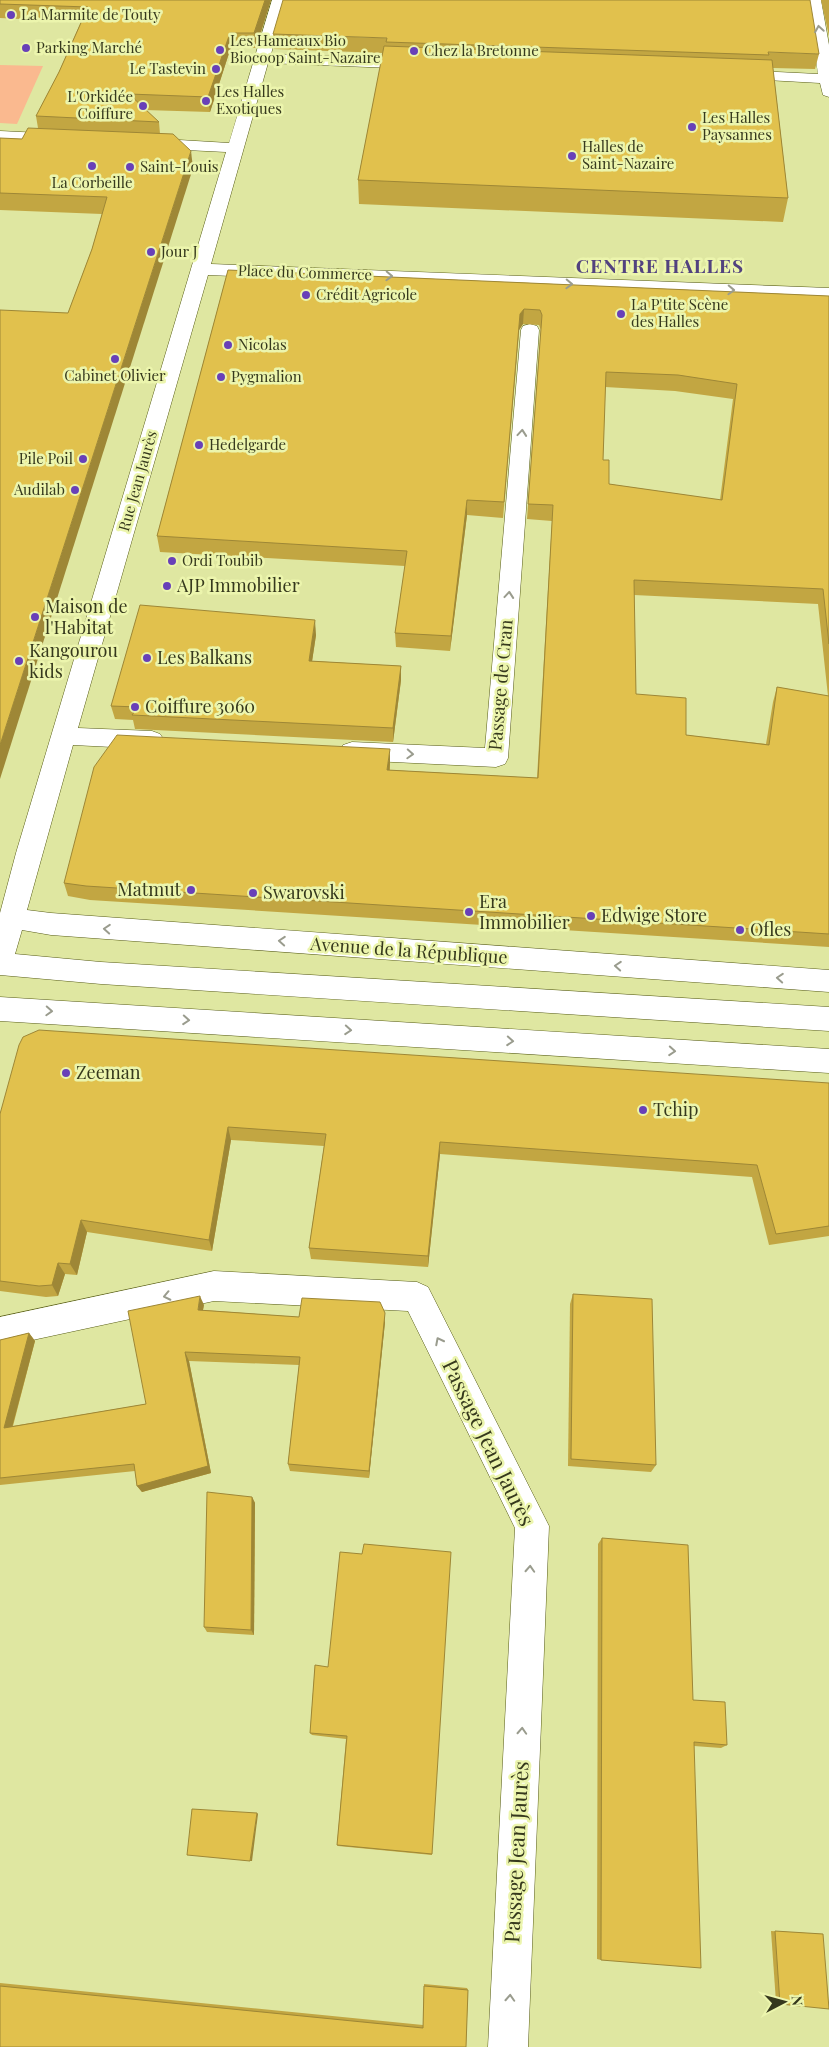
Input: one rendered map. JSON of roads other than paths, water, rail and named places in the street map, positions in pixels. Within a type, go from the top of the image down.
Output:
[{"type":"street","name":"Rue Jean Jaurès","points":[[0,963],[5,909],[64,736],[279,0]]},
{"type":"street","points":[[721,75],[828,85],[814,0]]},
{"type":"street","points":[[262,58],[437,65]]},
{"type":"street","points":[[0,136],[75,140]]},
{"type":"street","points":[[134,143],[236,148]]},
{"type":"street","name":"Place du Commerce","points":[[200,268],[533,290],[829,294]]},
{"type":"street","name":"Passage de Cran","points":[[328,750],[496,758],[530,330]]},
{"type":"street","points":[[64,736],[170,741]]},
{"type":"street","name":"Avenue de la République","points":[[5,909],[60,925],[829,982]]},
{"type":"street","points":[[0,963],[101,973],[829,1019]]},
{"type":"street","points":[[0,1009],[829,1061]]},
{"type":"street","name":"Passage Jean Jaurès","points":[[0,1332],[214,1286],[417,1297],[532,1526],[508,2047]]},
{"type":"place","name":"La Marmite de Touty","points":[[11,15]]},
{"type":"place","name":"Parking Marché","points":[[26,48]]},
{"type":"place","name":"Les Hameaux Bio Biocoop Saint-Nazaire","points":[[220,50]]},
{"type":"place","name":"Chez la Bretonne","points":[[414,51]]},
{"type":"place","name":"Le Tastevin","points":[[216,69]]},
{"type":"place","name":"Les Halles Exotiques","points":[[206,101]]},
{"type":"place","name":"L'Orkidée Coiffure","points":[[143,106]]},
{"type":"place","name":"Les Halles Paysannes","points":[[692,127]]},
{"type":"place","name":"Halles de Saint-Nazaire","points":[[572,156]]},
{"type":"place","name":"La Corbeille","points":[[92,166]]},
{"type":"place","name":"Saint-Louis","points":[[130,167]]},
{"type":"place","name":"Jour J","points":[[151,252]]},
{"type":"place","name":"Crédit Agricole","points":[[306,295]]},
{"type":"place","name":"La P'tite Scène des Halles","points":[[621,314]]},
{"type":"place","name":"Nicolas","points":[[228,345]]},
{"type":"place","name":"Cabinet Olivier","points":[[115,359]]},
{"type":"place","name":"Pygmalion","points":[[221,377]]},
{"type":"place","name":"Hedelgarde","points":[[199,445]]},
{"type":"place","name":"Pile Poil","points":[[83,459]]},
{"type":"place","name":"Audilab","points":[[75,490]]},
{"type":"place","name":"Ordi Toubib","points":[[172,561]]},
{"type":"place","name":"AJP Immobilier","points":[[167,586]]},
{"type":"place","name":"Maison de l'Habitat","points":[[35,617]]},
{"type":"place","name":"Les Balkans","points":[[147,658]]},
{"type":"place","name":"Kangourou kids","points":[[19,661]]},
{"type":"place","name":"Coiffure 3060","points":[[135,707]]},
{"type":"place","name":"Matmut","points":[[191,890]]},
{"type":"place","name":"Swarovski","points":[[253,893]]},
{"type":"place","name":"Era Immobilier","points":[[469,912]]},
{"type":"place","name":"Edwige Store","points":[[591,916]]},
{"type":"place","name":"Ofles","points":[[740,930]]},
{"type":"place","name":"Zeeman","points":[[66,1073]]},
{"type":"place","name":"Tchip","points":[[643,1110]]},
{"type":"district","name":"CENTRE HALLES","points":[[660,266]]}]
